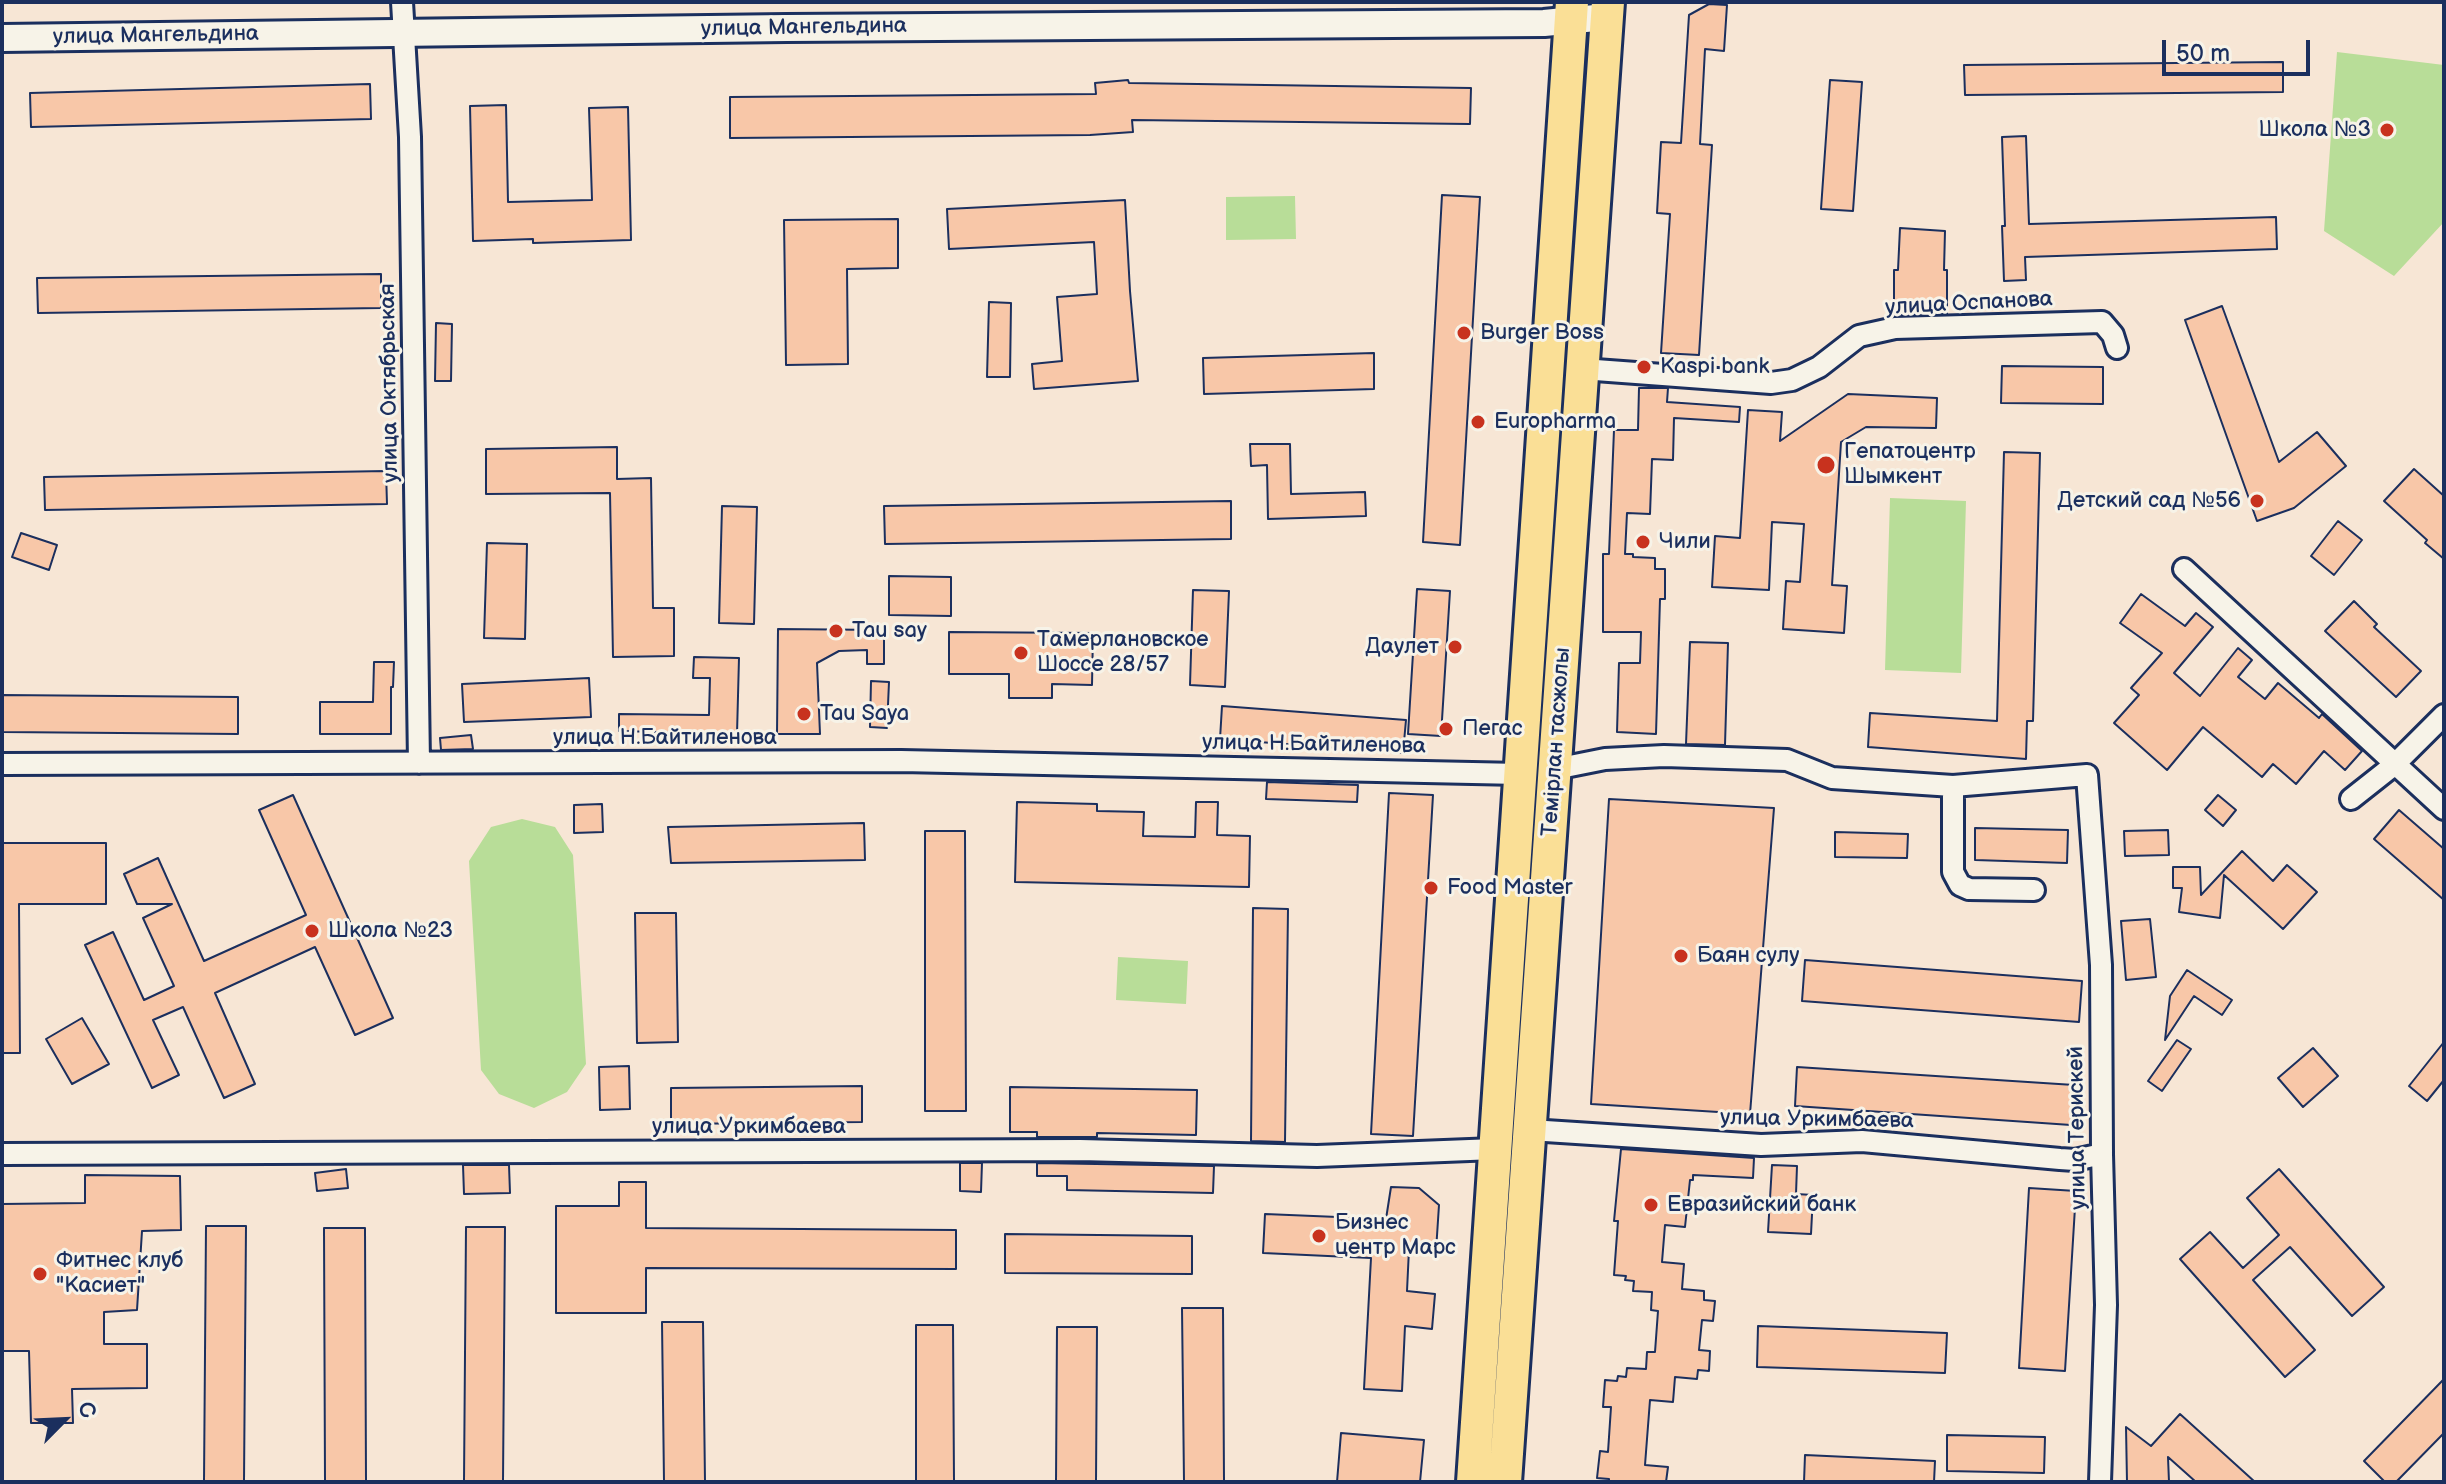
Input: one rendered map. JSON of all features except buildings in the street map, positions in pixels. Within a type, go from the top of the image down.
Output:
[{"type":"main road","name":"Темірлан тасжолы","points":[[1505,1482],[1607,10]]},
{"type":"main road","name":"Темірлан тасжолы","points":[[1473,1482],[1571,12]]},
{"type":"street","name":"улица Октябрьская","points":[[402,2],[410,153],[419,763]]},
{"type":"street","name":"улица Мангельдина","points":[[2,38],[1607,10]]},
{"type":"street","name":"улица Оспанова","points":[[1582,369],[1771,383],[1792,380],[1819,367],[1859,336],[1895,328],[2102,322],[2113,335],[2117,348]]},
{"type":"street","points":[[2184,569],[2444,809]]},
{"type":"street","points":[[2351,799],[2394,765],[2444,715]]},
{"type":"street","points":[[1555,769],[1605,759],[1664,756],[1787,760],[1832,778],[1953,786],[1953,872],[1960,885],[1969,889],[2034,890]]},
{"type":"street","name":"улица Н.Байтиленова","points":[[2,764],[901,761],[1520,774]]},
{"type":"street","name":"улица Терискей","points":[[1953,786],[2087,775],[2101,965],[2106,1305],[2100,1482]]},
{"type":"street","name":"улица Уркимбаева","points":[[1530,1130],[1761,1145],[1862,1141],[2075,1160],[2102,1154]]},
{"type":"street","name":"улица Уркимбаева","points":[[2,1154],[1080,1150],[1317,1156],[1495,1149]]},
{"type":"green space","points":[[2337,52],[2444,65],[2444,222],[2394,276],[2324,231]]},
{"type":"green space","points":[[1295,196],[1296,239],[1226,240],[1226,197]]},
{"type":"green space","points":[[1890,498],[1966,501],[1961,673],[1885,670]]},
{"type":"green space","points":[[522,819],[555,827],[573,855],[586,1064],[567,1092],[534,1108],[499,1094],[481,1070],[469,861],[491,827]]},
{"type":"green space","points":[[1118,957],[1188,961],[1186,1004],[1116,1000]]},
{"type":"place","name":"Школа №3","points":[[2387,130]]},
{"type":"place","name":"Burger Boss","points":[[1464,333]]},
{"type":"place","name":"Kaspi bank","points":[[1644,367]]},
{"type":"place","name":"Europharma","points":[[1478,422]]},
{"type":"place","name":"Гепатоцентр Шымкент","points":[[1826,465]]},
{"type":"place","name":"Детский сад №56","points":[[2257,501]]},
{"type":"place","name":"Чили","points":[[1643,542]]},
{"type":"place","name":"Tau say","points":[[836,631]]},
{"type":"place","name":"Даулет","points":[[1455,647]]},
{"type":"place","name":"Тамерлановское Шоссе 28/57","points":[[1021,653]]},
{"type":"place","name":"Tau Saya","points":[[804,714]]},
{"type":"place","name":"Пегас","points":[[1446,729]]},
{"type":"place","name":"Food Master","points":[[1431,888]]},
{"type":"place","name":"Школа №23","points":[[312,931]]},
{"type":"place","name":"Баян сулу","points":[[1681,956]]},
{"type":"place","name":"Евразийский банк","points":[[1651,1205]]},
{"type":"place","name":"Бизнес центр Марс","points":[[1319,1236]]},
{"type":"place","name":"Фитнес клуб \"Касиет\"","points":[[40,1274]]}]
